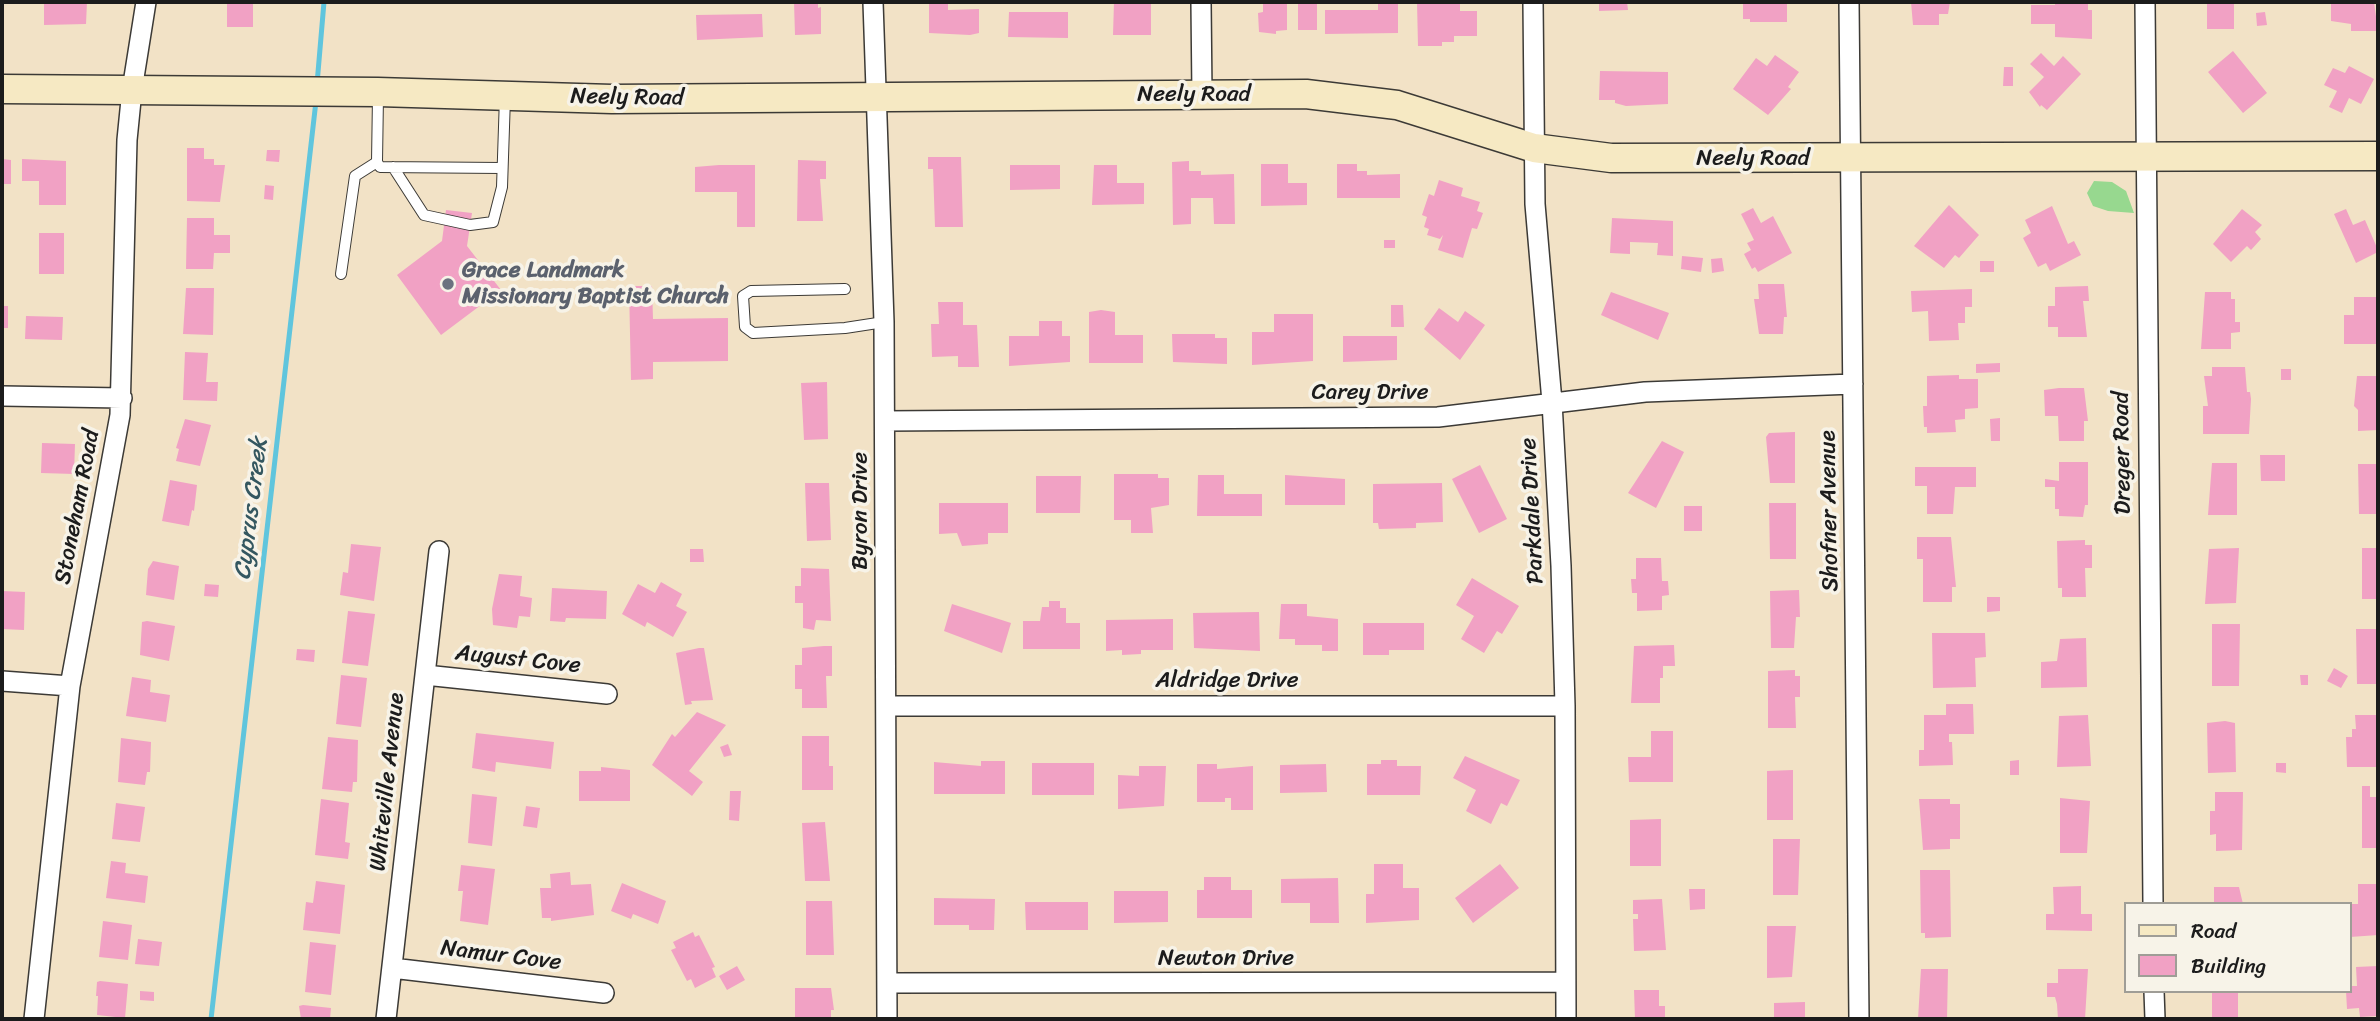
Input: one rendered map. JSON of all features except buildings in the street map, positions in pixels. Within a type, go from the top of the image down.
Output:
[{"type":"street","name":"Stoneham Road","points":[[34,1019],[70,686],[122,398],[127,140],[146,2]]},
{"type":"street","name":"Byron Drive","points":[[873,2],[884,322],[888,706],[887,1019]]},
{"type":"street","points":[[1201,2],[1202,95]]},
{"type":"street","name":"Parkdale Drive","points":[[1533,2],[1537,239],[1552,402],[1565,706],[1566,1019]]},
{"type":"street","name":"Shofner Avenue","points":[[1849,2],[1859,1019]]},
{"type":"street","name":"Dreger Road","points":[[2145,2],[2153,902]]},
{"type":"street","name":"Neely Road","points":[[2,89],[378,92],[612,99],[1306,94],[1374,101],[1534,148],[1611,158],[2378,156]]},
{"type":"street","name":"Carey Drive","points":[[885,421],[1438,417],[1645,392],[1853,384]]},
{"type":"street","points":[[2,396],[122,398]]},
{"type":"street","name":"Whiteville Avenue","points":[[386,1019],[439,551]]},
{"type":"street","name":"August Cove","points":[[425,675],[607,694]]},
{"type":"street","points":[[2,681],[70,686]]},
{"type":"street","name":"Aldridge Drive","points":[[888,706],[1565,706]]},
{"type":"street","name":"Namur Cove","points":[[392,968],[604,993]]},
{"type":"street","name":"Newton Drive","points":[[887,983],[1565,982]]},
{"type":"street","points":[[2154,993],[2155,1019]]},
{"type":"lane","points":[[378,92],[377,162],[380,167],[502,168]]},
{"type":"lane","points":[[393,167],[424,215],[443,222],[480,226],[493,222],[498,210],[502,168],[505,96]]},
{"type":"lane","points":[[341,274],[355,176],[377,162]]},
{"type":"lane","points":[[845,289],[751,290],[743,296],[745,327],[752,333],[845,328],[884,322]]},
{"type":"green space","points":[[2094,181],[2112,182],[2126,191],[2134,213],[2108,211],[2093,206],[2087,193]]},
{"type":"waterway","name":"Cyprus Creek","points":[[317,84],[324,2]]},
{"type":"waterway","name":"Cyprus Creek","points":[[211,1019],[316,101]]},
{"type":"place","name":"Grace Landmark Missionary Baptist Church","points":[[448,284]]}]
